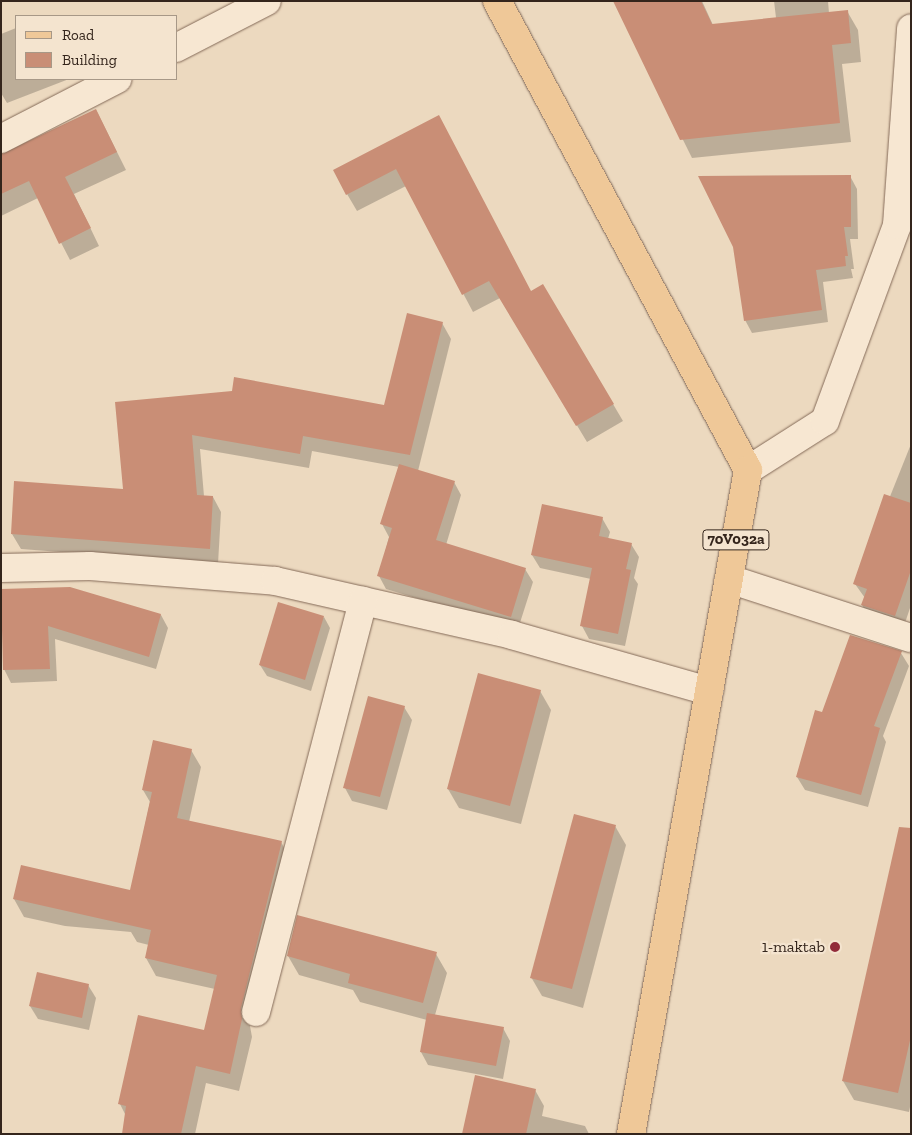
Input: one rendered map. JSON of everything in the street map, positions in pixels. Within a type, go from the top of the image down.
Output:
[{"type":"main road","points":[[497,1],[748,470]]},
{"type":"main road","name":"70V032a","points":[[631,1134],[748,470]]},
{"type":"street","points":[[178,47],[267,1]]},
{"type":"street","points":[[748,470],[825,421],[897,225],[906,168],[911,28]]},
{"type":"street","points":[[1,139],[115,80]]},
{"type":"street","points":[[1,568],[90,566],[276,581],[512,636],[709,692]]},
{"type":"street","points":[[729,580],[911,638]]},
{"type":"street","points":[[256,1012],[363,601]]},
{"type":"building","points":[[613,1],[701,1],[712,24],[848,10],[851,43],[832,45],[840,123],[680,140]]},
{"type":"building","points":[[96,109],[117,152],[65,177],[91,228],[59,244],[29,181],[1,194],[1,154]]},
{"type":"building","points":[[439,115],[531,291],[543,284],[614,404],[576,426],[489,281],[462,295],[396,169],[346,195],[333,170]]},
{"type":"building","points":[[851,175],[851,227],[844,227],[848,256],[845,256],[846,266],[816,270],[822,310],[744,321],[733,247],[698,176]]},
{"type":"building","points":[[407,313],[443,322],[410,455],[303,436],[300,454],[192,435],[197,495],[213,496],[210,549],[11,534],[14,481],[123,489],[115,402],[232,391],[234,377],[384,405]]},
{"type":"building","points":[[399,464],[455,481],[436,540],[526,568],[511,617],[377,576],[392,528],[380,524]]},
{"type":"building","points":[[884,494],[911,503],[911,570],[895,616],[861,605],[867,589],[853,584]]},
{"type":"building","points":[[542,504],[603,517],[599,536],[632,543],[626,569],[631,570],[618,634],[580,626],[592,568],[531,555]]},
{"type":"building","points":[[70,587],[161,614],[149,657],[48,626],[50,669],[3,670],[1,589]]},
{"type":"building","points":[[278,602],[324,616],[305,680],[259,665]]},
{"type":"building","points":[[850,635],[902,651],[874,726],[880,728],[861,795],[796,777],[815,710],[822,712]]},
{"type":"building","points":[[478,673],[541,690],[510,806],[447,789]]},
{"type":"building","points":[[368,696],[405,706],[380,797],[343,788]]},
{"type":"building","points":[[153,740],[192,749],[177,818],[282,841],[241,1008],[242,1019],[230,1074],[196,1066],[181,1134],[122,1134],[126,1106],[118,1104],[138,1015],[204,1030],[217,975],[145,958],[151,930],[13,899],[21,865],[130,890],[152,792],[142,790]]},
{"type":"building","points":[[574,814],[616,825],[572,989],[530,978]]},
{"type":"building","points":[[899,827],[911,828],[911,1036],[898,1093],[842,1081]]},
{"type":"building","points":[[297,915],[437,952],[423,1003],[348,983],[350,974],[287,956]]},
{"type":"building","points":[[37,972],[89,984],[82,1018],[29,1006]]},
{"type":"building","points":[[427,1013],[504,1027],[496,1066],[420,1052]]},
{"type":"building","points":[[475,1075],[536,1089],[526,1134],[462,1134]]},
{"type":"place","name":"1-maktab","points":[[835,947]]}]
